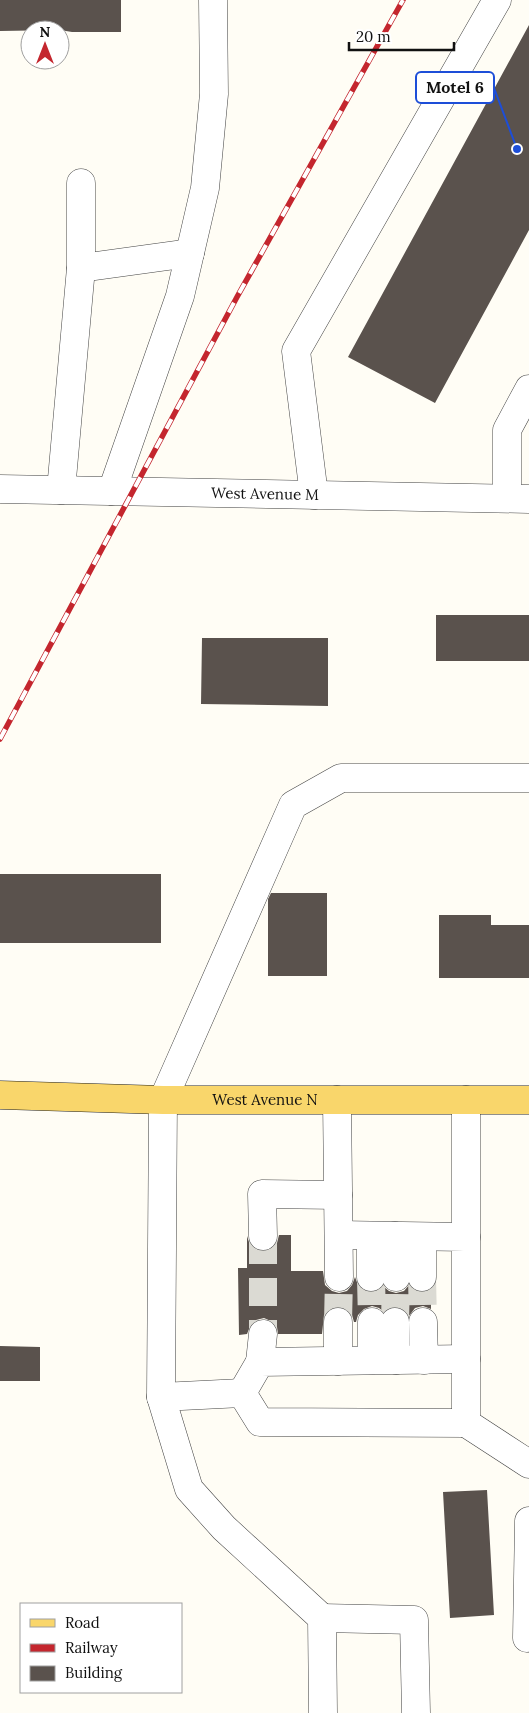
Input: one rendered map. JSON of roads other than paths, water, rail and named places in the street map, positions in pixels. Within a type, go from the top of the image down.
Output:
[{"type":"main road","name":"West Avenue N","points":[[0,1095],[163,1100],[529,1100]]},
{"type":"street","points":[[112,491],[180,296],[204,188],[214,94],[213,0]]},
{"type":"street","points":[[314,495],[296,351],[497,0]]},
{"type":"street","points":[[61,490],[81,268],[81,183]]},
{"type":"street","points":[[81,268],[190,253]]},
{"type":"street","points":[[518,499],[507,430],[529,389]]},
{"type":"street","name":"West Avenue M","points":[[0,489],[518,499]]},
{"type":"street","points":[[416,1713],[414,1620],[322,1618],[224,1528],[189,1489],[161,1397],[163,1100],[293,805],[341,778],[529,778]]},
{"type":"street","points":[[337,1100],[339,1278]]},
{"type":"street","points":[[466,1100],[466,1423]]},
{"type":"street","points":[[263,1236],[262,1194],[338,1195]]},
{"type":"street","points":[[339,1235],[466,1237]]},
{"type":"street","points":[[396,1236],[396,1278],[396,1236]]},
{"type":"street","points":[[338,1322],[338,1361]]},
{"type":"street","points":[[383,1322],[384,1360]]},
{"type":"street","points":[[423,1322],[424,1360]]},
{"type":"street","points":[[242,1393],[260,1362],[263,1334]]},
{"type":"street","points":[[260,1362],[466,1359]]},
{"type":"street","points":[[161,1397],[242,1393]]},
{"type":"street","points":[[242,1393],[260,1422],[466,1423],[529,1464]]},
{"type":"street","points":[[526,1638],[529,1521]]},
{"type":"street","points":[[322,1618],[323,1713]]},
{"type":"tunnel","points":[[263,1236],[263,1334]]},
{"type":"tunnel","points":[[338,1322],[339,1277]]},
{"type":"tunnel","points":[[371,1277],[372,1322]]},
{"type":"tunnel","points":[[395,1322],[396,1277]]},
{"type":"tunnel","points":[[422,1277],[423,1322]]},
{"type":"railway","points":[[0,739],[237,297],[403,0]]},
{"type":"place","name":"Motel 6","points":[[517,149]]}]
